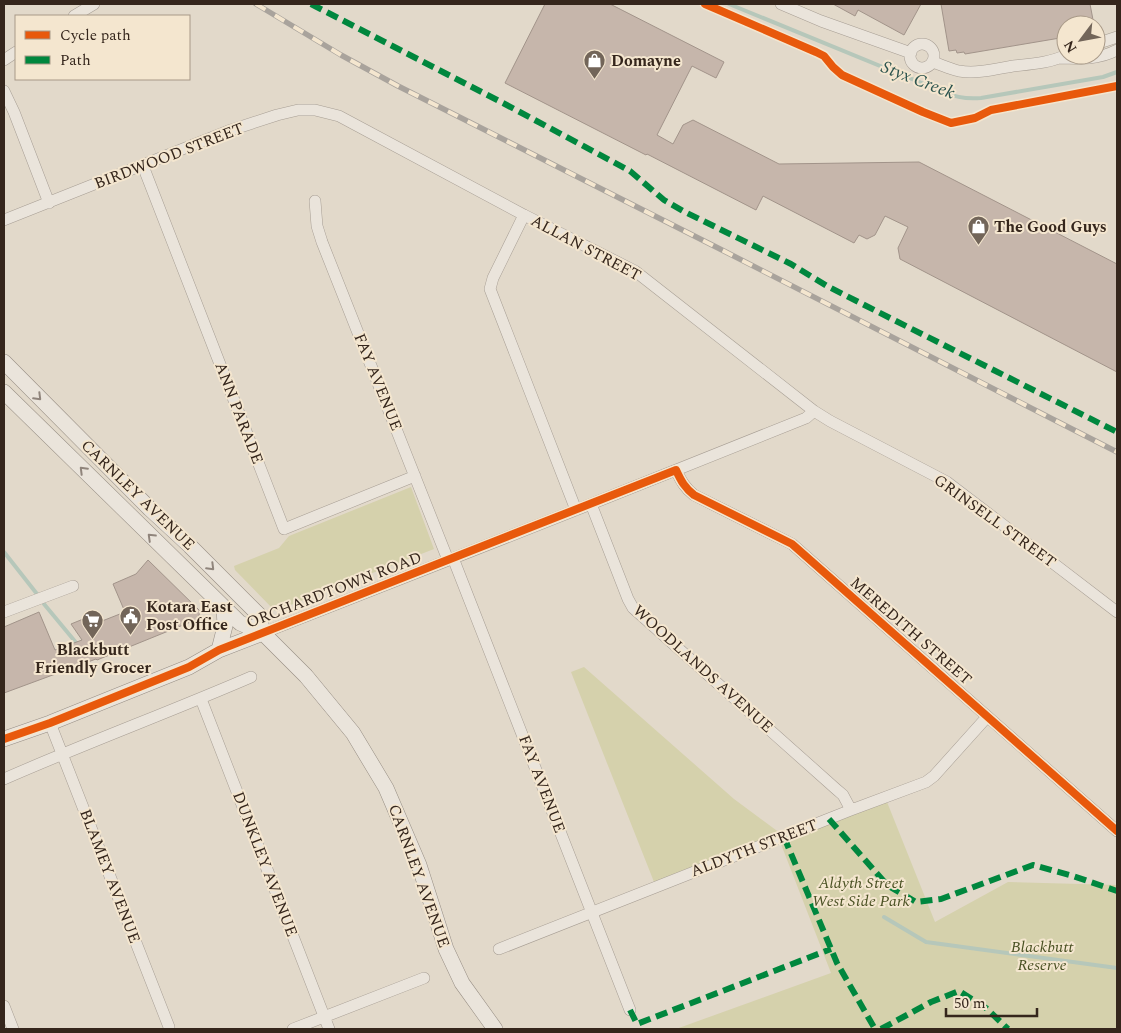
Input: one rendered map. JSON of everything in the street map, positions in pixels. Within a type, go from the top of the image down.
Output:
[{"type":"main road","name":"CARNLEY AVENUE","points":[[4,362],[150,509],[256,611],[259,615],[263,633]]},
{"type":"main road","name":"CARNLEY AVENUE","points":[[4,392],[117,505],[240,623],[263,633],[306,676],[353,733],[386,788],[418,865],[446,949],[462,983],[495,1029]]},
{"type":"main road","points":[[219,650],[225,626],[224,606]]},
{"type":"main road","name":"ORCHARDTOWN ROAD","points":[[5,736],[50,723],[189,667],[219,650],[263,633]]},
{"type":"street","points":[[76,15],[94,4]]},
{"type":"street","points":[[781,4],[821,21],[910,53]]},
{"type":"street","points":[[923,44],[928,46],[933,52],[933,62],[927,67],[921,68],[914,65],[910,53],[917,45],[923,44]]},
{"type":"street","points":[[4,60],[15,53]]},
{"type":"street","points":[[933,62],[970,72],[1040,62],[1056,58]]},
{"type":"street","points":[[4,90],[49,203]]},
{"type":"street","name":"BIRDWOOD STREET","points":[[4,220],[228,132],[278,115],[298,110],[315,110],[339,116]]},
{"type":"street","name":"ALLAN STREET","points":[[339,116],[524,215],[635,271],[814,411]]},
{"type":"street","name":"ANN PARADE","points":[[143,166],[284,529],[415,476]]},
{"type":"street","name":"FAY AVENUE","points":[[315,201],[317,226],[322,242],[415,476],[451,559],[630,1010]]},
{"type":"street","points":[[524,215],[493,278],[490,289],[576,510]]},
{"type":"street","name":"ORCHARDTOWN ROAD","points":[[263,633],[806,418],[814,411]]},
{"type":"street","name":"GRINSELL STREET","points":[[814,411],[947,482],[1117,612]]},
{"type":"street","name":"MEREDITH STREET","points":[[676,470],[681,482],[694,495],[792,544],[1117,831]]},
{"type":"street","name":"WOODLANDS AVENUE","points":[[591,504],[633,608],[843,795],[851,810]]},
{"type":"street","points":[[4,612],[73,586]]},
{"type":"street","points":[[4,779],[251,677]]},
{"type":"street","name":"DUNKLEY AVENUE","points":[[201,698],[329,1029]]},
{"type":"street","name":"ALDYTH STREET","points":[[499,949],[931,780],[987,717]]},
{"type":"street","name":"BLAMEY AVENUE","points":[[50,723],[169,1029]]},
{"type":"street","points":[[293,1029],[424,978]]},
{"type":"street","points":[[4,1006],[13,1029]]},
{"type":"green space","points":[[411,487],[434,549],[275,611],[235,570],[234,566],[279,548],[289,536]]},
{"type":"green space","points":[[584,667],[734,799],[784,836],[885,797],[935,922],[1008,882],[1117,885],[1117,1029],[676,1029],[831,973],[779,839],[656,887],[571,672]]},
{"type":"building","points":[[545,4],[610,4],[724,62],[716,78],[692,66],[657,135],[673,144],[683,125],[693,120],[779,164],[919,162],[1117,264],[1117,372],[900,259],[898,248],[908,227],[885,216],[875,235],[867,239],[859,235],[854,243],[763,196],[756,210],[505,83]]},
{"type":"building","points":[[833,4],[921,4],[904,35],[858,10],[855,16]]},
{"type":"building","points":[[941,4],[1090,4],[1092,15],[1056,15],[1056,39],[965,54],[964,52],[957,53],[956,50],[949,51]]},
{"type":"building","points":[[148,560],[200,611],[198,619],[97,660],[4,693],[4,627],[39,612],[55,650],[82,640],[71,624],[93,615],[97,623],[125,612],[113,584],[136,574]]},
{"type":"waterway","name":"Styx Creek","points":[[729,4],[958,97],[981,98],[1103,77],[1117,72]]},
{"type":"waterway","points":[[4,552],[37,594]]},
{"type":"waterway","points":[[44,604],[78,645]]},
{"type":"waterway","points":[[884,917],[926,942],[1117,968]]},
{"type":"railway","points":[[256,4],[341,55],[398,86],[1117,452]]},
{"type":"marked path","points":[[311,4],[630,171],[664,200],[683,211],[791,264],[827,286],[1117,432]]},
{"type":"marked path","points":[[829,819],[887,885],[916,902],[941,899],[1033,865],[1117,891]]},
{"type":"marked path","points":[[784,837],[837,963],[875,1029]]},
{"type":"marked path","points":[[630,1010],[637,1024],[831,949]]},
{"type":"marked path","points":[[881,1029],[931,1002],[959,991],[986,1008],[1008,1029]]},
{"type":"cycle path","points":[[705,4],[816,52],[824,56],[842,75],[951,123],[975,118],[991,110],[1117,86]]},
{"type":"cycle path","points":[[4,739],[50,723],[189,667],[219,650],[676,470],[688,490],[694,495],[792,544],[1117,831]]},
{"type":"place","name":"Domayne","points":[[595,80]]},
{"type":"place","name":"The Good Guys","points":[[978,246]]},
{"type":"place","name":"Kotara East Post Office","points":[[130,635]]},
{"type":"place","name":"Blackbutt Friendly Grocer","points":[[93,640]]},
{"type":"park label","name":"Aldyth Street West Side Park","points":[[861,892]]},
{"type":"park label","name":"Blackbutt Reserve","points":[[1042,956]]}]
